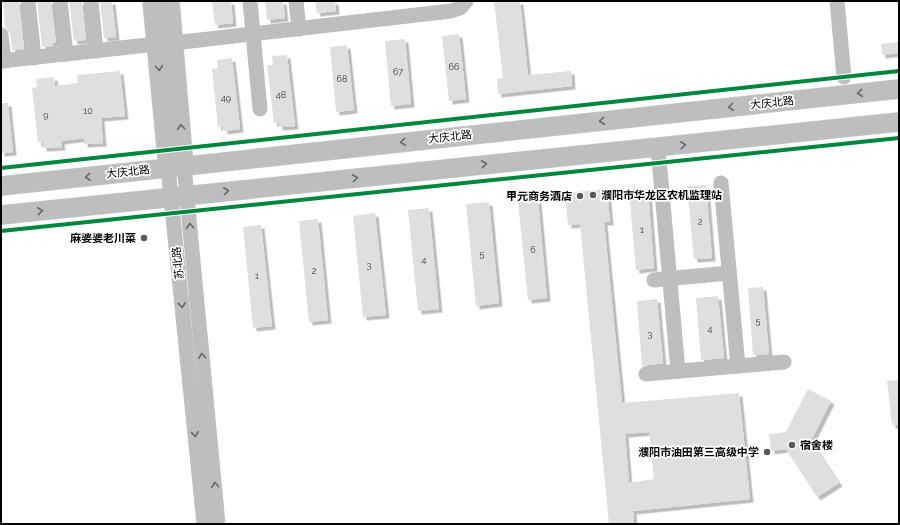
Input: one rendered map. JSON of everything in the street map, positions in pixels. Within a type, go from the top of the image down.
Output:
[{"type":"main road","name":"苏北路","points":[[152,1],[165,44],[176,167]]},
{"type":"main road","name":"苏北路","points":[[165,44],[170,1]]},
{"type":"main road","name":"大庆北路","points":[[1,186],[899,89]]},
{"type":"main road","points":[[1,215],[899,122]]},
{"type":"street","points":[[28,1],[34,58]]},
{"type":"street","points":[[60,1],[66,54]]},
{"type":"street","points":[[91,1],[96,51]]},
{"type":"street","points":[[250,1],[260,109]]},
{"type":"street","points":[[296,1],[299,29]]},
{"type":"street","points":[[1,35],[2,61],[451,11],[460,8],[466,1]]},
{"type":"street","points":[[838,1],[844,77]]},
{"type":"street","points":[[658,148],[678,371]]},
{"type":"street","name":"苏北路","points":[[176,167],[218,524]]},
{"type":"street","points":[[722,183],[738,366]]},
{"type":"street","name":"苏北路","points":[[179,196],[204,524]]},
{"type":"street","points":[[654,280],[730,273]]},
{"type":"street","points":[[646,374],[784,362]]},
{"type":"building","points":[[3,1],[19,1],[24,49],[12,50],[10,34],[5,27]]},
{"type":"building","points":[[37,1],[51,1],[56,43],[53,43],[53,46],[42,47]]},
{"type":"building","points":[[69,1],[82,1],[86,40],[74,41]]},
{"type":"building","points":[[100,1],[112,1],[116,37],[104,38]]},
{"type":"building","points":[[212,1],[231,1],[233,23],[215,25]]},
{"type":"building","points":[[265,1],[283,1],[285,18],[267,20]]},
{"type":"building","points":[[315,1],[335,1],[336,11],[317,13]]},
{"type":"building","points":[[494,1],[520,1],[528,75],[571,71],[572,86],[498,94],[497,79],[503,78]]},
{"type":"building","points":[[459,34],[466,99],[449,101],[442,36]]},
{"type":"building","points":[[405,39],[411,104],[391,106],[385,41]]},
{"type":"building","points":[[898,42],[899,53],[882,55],[881,44]]},
{"type":"building","points":[[347,45],[354,110],[336,112],[330,47]]},
{"type":"building","points":[[287,55],[295,126],[279,127],[279,123],[274,123],[267,65],[273,65],[272,56]]},
{"type":"building","points":[[232,58],[240,129],[224,131],[223,126],[218,127],[212,69],[218,68],[217,60]]},
{"type":"building","points":[[120,71],[125,116],[101,118],[103,143],[84,144],[84,138],[61,141],[62,147],[43,148],[43,142],[38,143],[32,88],[37,87],[36,79],[54,77],[55,86],[78,83],[77,75]]},
{"type":"building","points":[[1,103],[8,103],[13,152],[1,153]]},
{"type":"building","points":[[706,185],[712,258],[694,259],[687,186]]},
{"type":"building","points":[[607,189],[610,222],[604,222],[622,403],[739,393],[750,499],[633,511],[634,524],[609,524],[580,224],[568,225],[565,193]],"holes":[[[649,432],[654,479],[629,483],[625,434]]]},
{"type":"building","points":[[648,190],[654,268],[636,270],[629,192]]},
{"type":"building","points":[[538,200],[547,298],[528,300],[518,202]]},
{"type":"building","points":[[489,202],[499,303],[476,306],[466,204]]},
{"type":"building","points":[[429,208],[439,309],[418,311],[408,210]]},
{"type":"building","points":[[375,213],[386,315],[363,317],[353,216]]},
{"type":"building","points":[[318,219],[328,320],[309,322],[299,221]]},
{"type":"building","points":[[261,225],[272,326],[253,328],[243,227]]},
{"type":"building","points":[[763,287],[769,354],[753,355],[748,288]]},
{"type":"building","points":[[718,296],[724,358],[701,360],[696,298]]},
{"type":"building","points":[[657,299],[663,363],[642,366],[637,301]]},
{"type":"building","points":[[899,380],[899,425],[892,425],[887,381]]},
{"type":"building","name":"宿舍楼","points":[[808,389],[831,401],[811,441],[839,483],[817,497],[786,449],[771,451],[769,434],[786,432]]},
{"type":"cycle path","points":[[1,168],[899,71]]},
{"type":"cycle path","points":[[1,231],[899,138]]},
{"type":"place","name":"濮阳市华龙区农机监理站","points":[[593,195]]},
{"type":"place","name":"甲元商务酒店","points":[[580,196]]},
{"type":"place","name":"麻婆婆老川菜","points":[[144,238]]},
{"type":"place","name":"宿舍楼","points":[[792,445]]},
{"type":"place","name":"濮阳市油田第三高级中学","points":[[767,452]]}]
